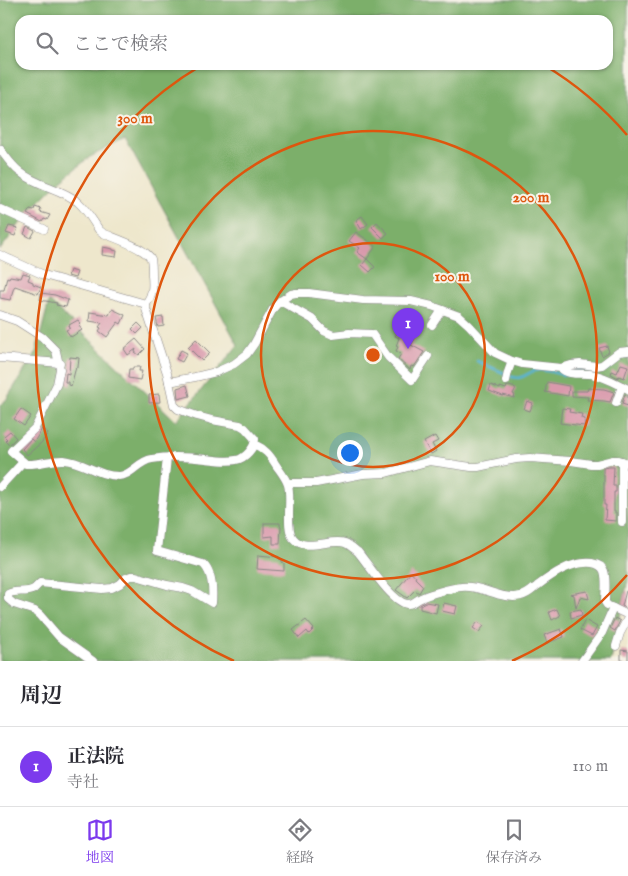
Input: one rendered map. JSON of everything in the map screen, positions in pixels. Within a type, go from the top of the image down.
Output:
[{"type":"street","points":[[0,149],[20,173],[77,201],[103,232],[147,254],[151,259],[153,290],[146,304],[147,316],[165,368],[174,405],[178,409],[212,420],[240,425],[246,428],[254,438],[254,444],[243,458],[238,460],[150,459],[139,464],[128,474],[117,476],[105,475],[78,462],[63,460],[31,464],[23,462],[11,451],[35,428],[57,384],[60,363],[56,351],[42,337],[17,321],[0,315]]},
{"type":"street","points":[[0,209],[44,229]]},
{"type":"street","points":[[0,255],[44,275],[146,304]]},
{"type":"street","points":[[168,382],[216,372],[234,364],[247,354],[280,301],[290,294],[296,293],[363,300],[411,301],[424,304],[458,316],[496,353],[522,364],[561,368],[580,364],[596,366],[602,365],[614,354],[628,351]]},
{"type":"street","points":[[280,301],[312,319],[324,331],[333,335],[350,333],[372,334],[388,357],[412,380],[428,356]]},
{"type":"street","points":[[432,325],[442,310]]},
{"type":"street","points":[[0,358],[60,363]]},
{"type":"street","points":[[506,381],[512,361]]},
{"type":"street","points":[[561,368],[565,372],[573,374],[602,377],[625,387],[616,403]]},
{"type":"street","points":[[254,444],[268,454],[288,483],[290,533],[294,539],[310,545],[336,542],[345,543],[352,547],[395,598],[403,603],[413,603],[420,598],[463,587],[511,597],[525,595],[566,568],[580,563],[591,563],[601,566],[604,570],[605,602],[628,617],[616,646]]},
{"type":"street","points":[[94,661],[58,637],[35,611],[14,604],[8,599],[8,594],[12,591],[34,589],[40,583],[102,589],[112,588],[130,576],[136,576],[167,586],[192,591],[212,603],[211,576],[203,564],[157,552],[167,458]]},
{"type":"street","points":[[288,483],[316,483],[363,474],[386,473],[430,461],[478,467],[516,459],[549,459],[591,464],[613,460],[625,462],[622,522]]},
{"type":"street","points":[[0,487],[23,462]]},
{"type":"street","points":[[582,661],[602,633],[613,608]]},
{"type":"green space","points":[[0,0],[628,0],[628,579],[611,661],[0,661],[0,405],[6,400],[36,352],[49,301],[176,421],[238,345],[125,139],[90,157],[62,179],[28,213],[0,250]]},
{"type":"building","points":[[35,207],[41,209],[40,212],[50,215],[47,220],[44,219],[42,222],[27,214],[30,209],[34,210]]},
{"type":"building","points":[[362,216],[368,224],[361,229],[356,220]]},
{"type":"building","points":[[377,222],[388,233],[383,238],[372,227]]},
{"type":"building","points":[[9,226],[18,228],[15,236],[6,233]]},
{"type":"building","points":[[27,227],[35,231],[31,238],[24,234]]},
{"type":"building","points":[[356,232],[376,246],[367,259],[357,252],[360,248],[349,241]]},
{"type":"building","points":[[103,247],[117,251],[116,257],[102,255]]},
{"type":"building","points":[[367,259],[375,267],[370,272],[362,265]]},
{"type":"building","points":[[70,270],[77,272],[75,278],[68,276]]},
{"type":"building","points":[[23,273],[30,275],[28,280],[41,287],[38,294],[15,286],[10,300],[0,298],[0,290],[4,290],[7,277],[21,278]]},
{"type":"building","points":[[41,293],[55,295],[68,300],[66,307],[56,305],[57,303],[40,300]]},
{"type":"building","points":[[112,309],[125,315],[121,324],[118,322],[107,337],[99,331],[102,323],[89,321],[90,312],[109,315]]},
{"type":"building","points":[[163,317],[164,326],[158,327],[156,318]]},
{"type":"building","points":[[78,320],[82,330],[71,337],[66,330],[70,328],[69,325]]},
{"type":"building","points":[[138,323],[143,328],[137,334],[132,329]]},
{"type":"building","points":[[400,328],[416,337],[411,345],[424,352],[414,367],[411,366],[410,370],[398,359],[401,354],[396,351],[399,338],[395,336]]},
{"type":"building","points":[[136,339],[145,349],[139,355],[135,352],[136,349],[128,355],[124,349]]},
{"type":"building","points":[[196,339],[210,353],[202,361],[188,347]]},
{"type":"building","points":[[607,346],[609,352],[602,356],[599,348]]},
{"type":"building","points":[[181,350],[187,353],[182,362],[176,359]]},
{"type":"building","points":[[70,357],[79,358],[78,367],[76,367],[71,386],[68,385],[68,382],[65,382],[66,373],[69,374]]},
{"type":"building","points":[[621,364],[628,366],[624,378],[618,376],[618,378],[611,374],[612,371],[617,373]]},
{"type":"building","points":[[133,367],[140,367],[139,371],[142,371],[140,380],[128,378],[129,369],[133,369]]},
{"type":"building","points":[[547,382],[569,386],[568,396],[545,392]]},
{"type":"building","points":[[187,385],[190,396],[178,399],[177,388]]},
{"type":"building","points":[[491,385],[500,389],[500,387],[506,389],[507,386],[516,388],[513,394],[515,395],[514,398],[489,391]]},
{"type":"building","points":[[588,388],[614,392],[610,402],[587,400],[588,397],[572,396],[572,391],[587,391]]},
{"type":"building","points":[[159,394],[160,402],[149,403],[149,395]]},
{"type":"building","points":[[625,394],[628,395],[628,406],[622,404]]},
{"type":"building","points":[[527,401],[533,403],[530,411],[524,409]]},
{"type":"building","points":[[562,408],[570,409],[569,412],[582,414],[581,418],[585,419],[584,426],[560,423]]},
{"type":"building","points":[[21,409],[31,416],[24,426],[14,419]]},
{"type":"building","points":[[42,429],[48,433],[42,442],[27,455],[22,449],[31,439],[34,442]]},
{"type":"building","points":[[10,431],[16,438],[9,445],[5,441],[7,439],[4,436]]},
{"type":"building","points":[[435,436],[438,441],[432,444],[436,451],[431,454],[424,442]]},
{"type":"building","points":[[614,467],[613,486],[616,486],[616,492],[614,492],[614,512],[616,512],[616,521],[605,520],[606,505],[604,505],[603,468]]},
{"type":"building","points":[[264,523],[280,523],[280,544],[273,544],[273,536],[264,537]]},
{"type":"building","points":[[258,555],[279,557],[284,563],[284,571],[257,569]]},
{"type":"building","points":[[411,572],[423,586],[419,593],[415,590],[407,598],[396,590]]},
{"type":"building","points":[[587,591],[589,599],[580,597],[576,608],[574,595],[570,594]]},
{"type":"building","points":[[626,591],[628,591],[628,609],[622,606]]},
{"type":"building","points":[[425,602],[438,604],[436,613],[420,609],[420,605]]},
{"type":"building","points":[[444,603],[457,606],[455,614],[442,611]]},
{"type":"building","points":[[557,609],[560,616],[552,620],[549,612]]},
{"type":"building","points":[[581,609],[582,615],[571,618],[570,611]]},
{"type":"building","points":[[615,618],[620,621],[615,631],[610,628]]},
{"type":"building","points":[[306,620],[314,629],[309,634],[307,631],[299,638],[293,630]]},
{"type":"building","points":[[585,620],[597,627],[592,636],[580,630]]},
{"type":"building","points":[[478,622],[484,626],[479,632],[473,628]]},
{"type":"building","points":[[561,629],[564,637],[547,643],[544,635]]},
{"type":"building","points":[[621,650],[628,651],[628,661],[621,660]]},
{"type":"waterway","points":[[572,370],[604,370],[623,357],[628,356]]},
{"type":"waterway","points":[[477,361],[504,373]]},
{"type":"waterway","points":[[509,376],[519,378],[540,370],[567,375]]},
{"type":"place","name":"正法院","points":[[408,349]]}]
